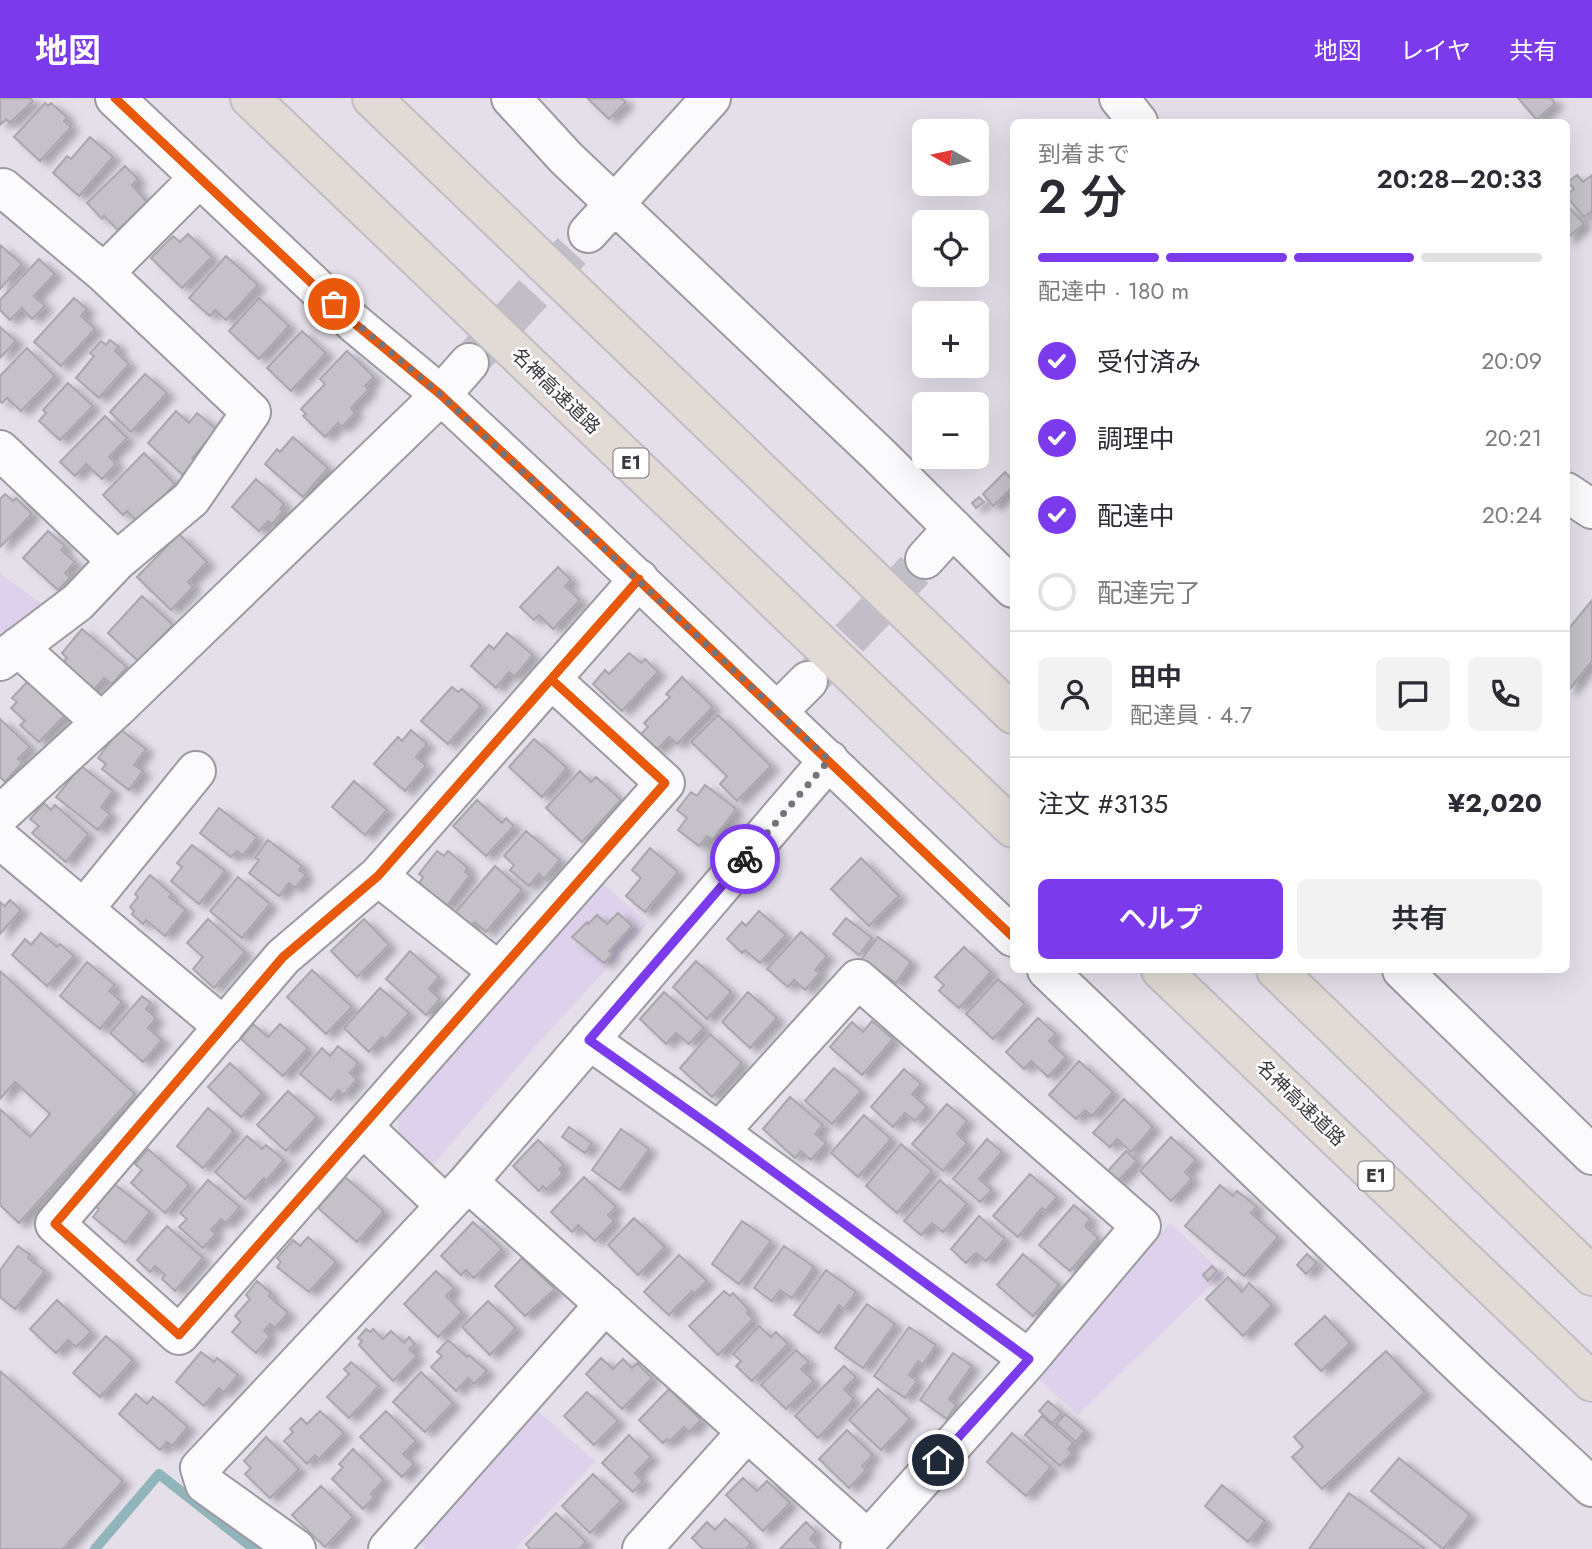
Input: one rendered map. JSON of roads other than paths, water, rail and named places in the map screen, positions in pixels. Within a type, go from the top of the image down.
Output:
[{"type":"highway","name":"名神高速道路","points":[[250,98],[1010,825]]},
{"type":"highway","points":[[372,98],[1010,711]]},
{"type":"highway","name":"名神高速道路","points":[[1164,973],[1592,1382]]},
{"type":"highway","points":[[1279,973],[1592,1276]]},
{"type":"street","points":[[115,98],[354,323],[441,395],[639,579],[1010,934]]},
{"type":"street","points":[[511,98],[566,158],[615,202],[1010,584]]},
{"type":"street","points":[[588,233],[711,98]]},
{"type":"street","points":[[1119,98],[1136,119]]},
{"type":"street","points":[[104,273],[199,178]]},
{"type":"street","points":[[0,192],[3,188],[104,273],[251,412],[191,499],[117,561],[78,601],[9,654],[102,722]]},
{"type":"street","points":[[0,815],[102,722],[441,395],[469,363]]},
{"type":"street","points":[[0,450],[117,561]]},
{"type":"street","points":[[1570,495],[1592,509]]},
{"type":"street","points":[[925,559],[953,528]]},
{"type":"street","points":[[551,679],[666,783],[179,1335],[55,1224],[284,957],[378,877],[551,679],[639,579]]},
{"type":"street","points":[[778,711],[808,681]]},
{"type":"street","points":[[296,1549],[205,1484],[200,1468],[456,1193],[829,760]]},
{"type":"street","points":[[84,909],[196,771]]},
{"type":"street","points":[[0,839],[224,1027]]},
{"type":"street","points":[[378,877],[499,972]]},
{"type":"street","points":[[1051,973],[1471,1375],[1592,1487]]},
{"type":"street","points":[[1405,973],[1592,1155]]},
{"type":"street","points":[[363,1127],[605,1304],[747,1432],[864,1544],[1029,1359],[1141,1226],[858,979],[719,1132]]},
{"type":"street","points":[[589,1040],[1029,1359]]},
{"type":"street","points":[[388,1549],[605,1304]]},
{"type":"street","points":[[642,1549],[747,1432]]},
{"type":"waterway","points":[[95,1549],[159,1474],[254,1549]]},
{"type":"tunnel","points":[[469,363],[588,233]]},
{"type":"tunnel","points":[[810,680],[925,559]]}]
